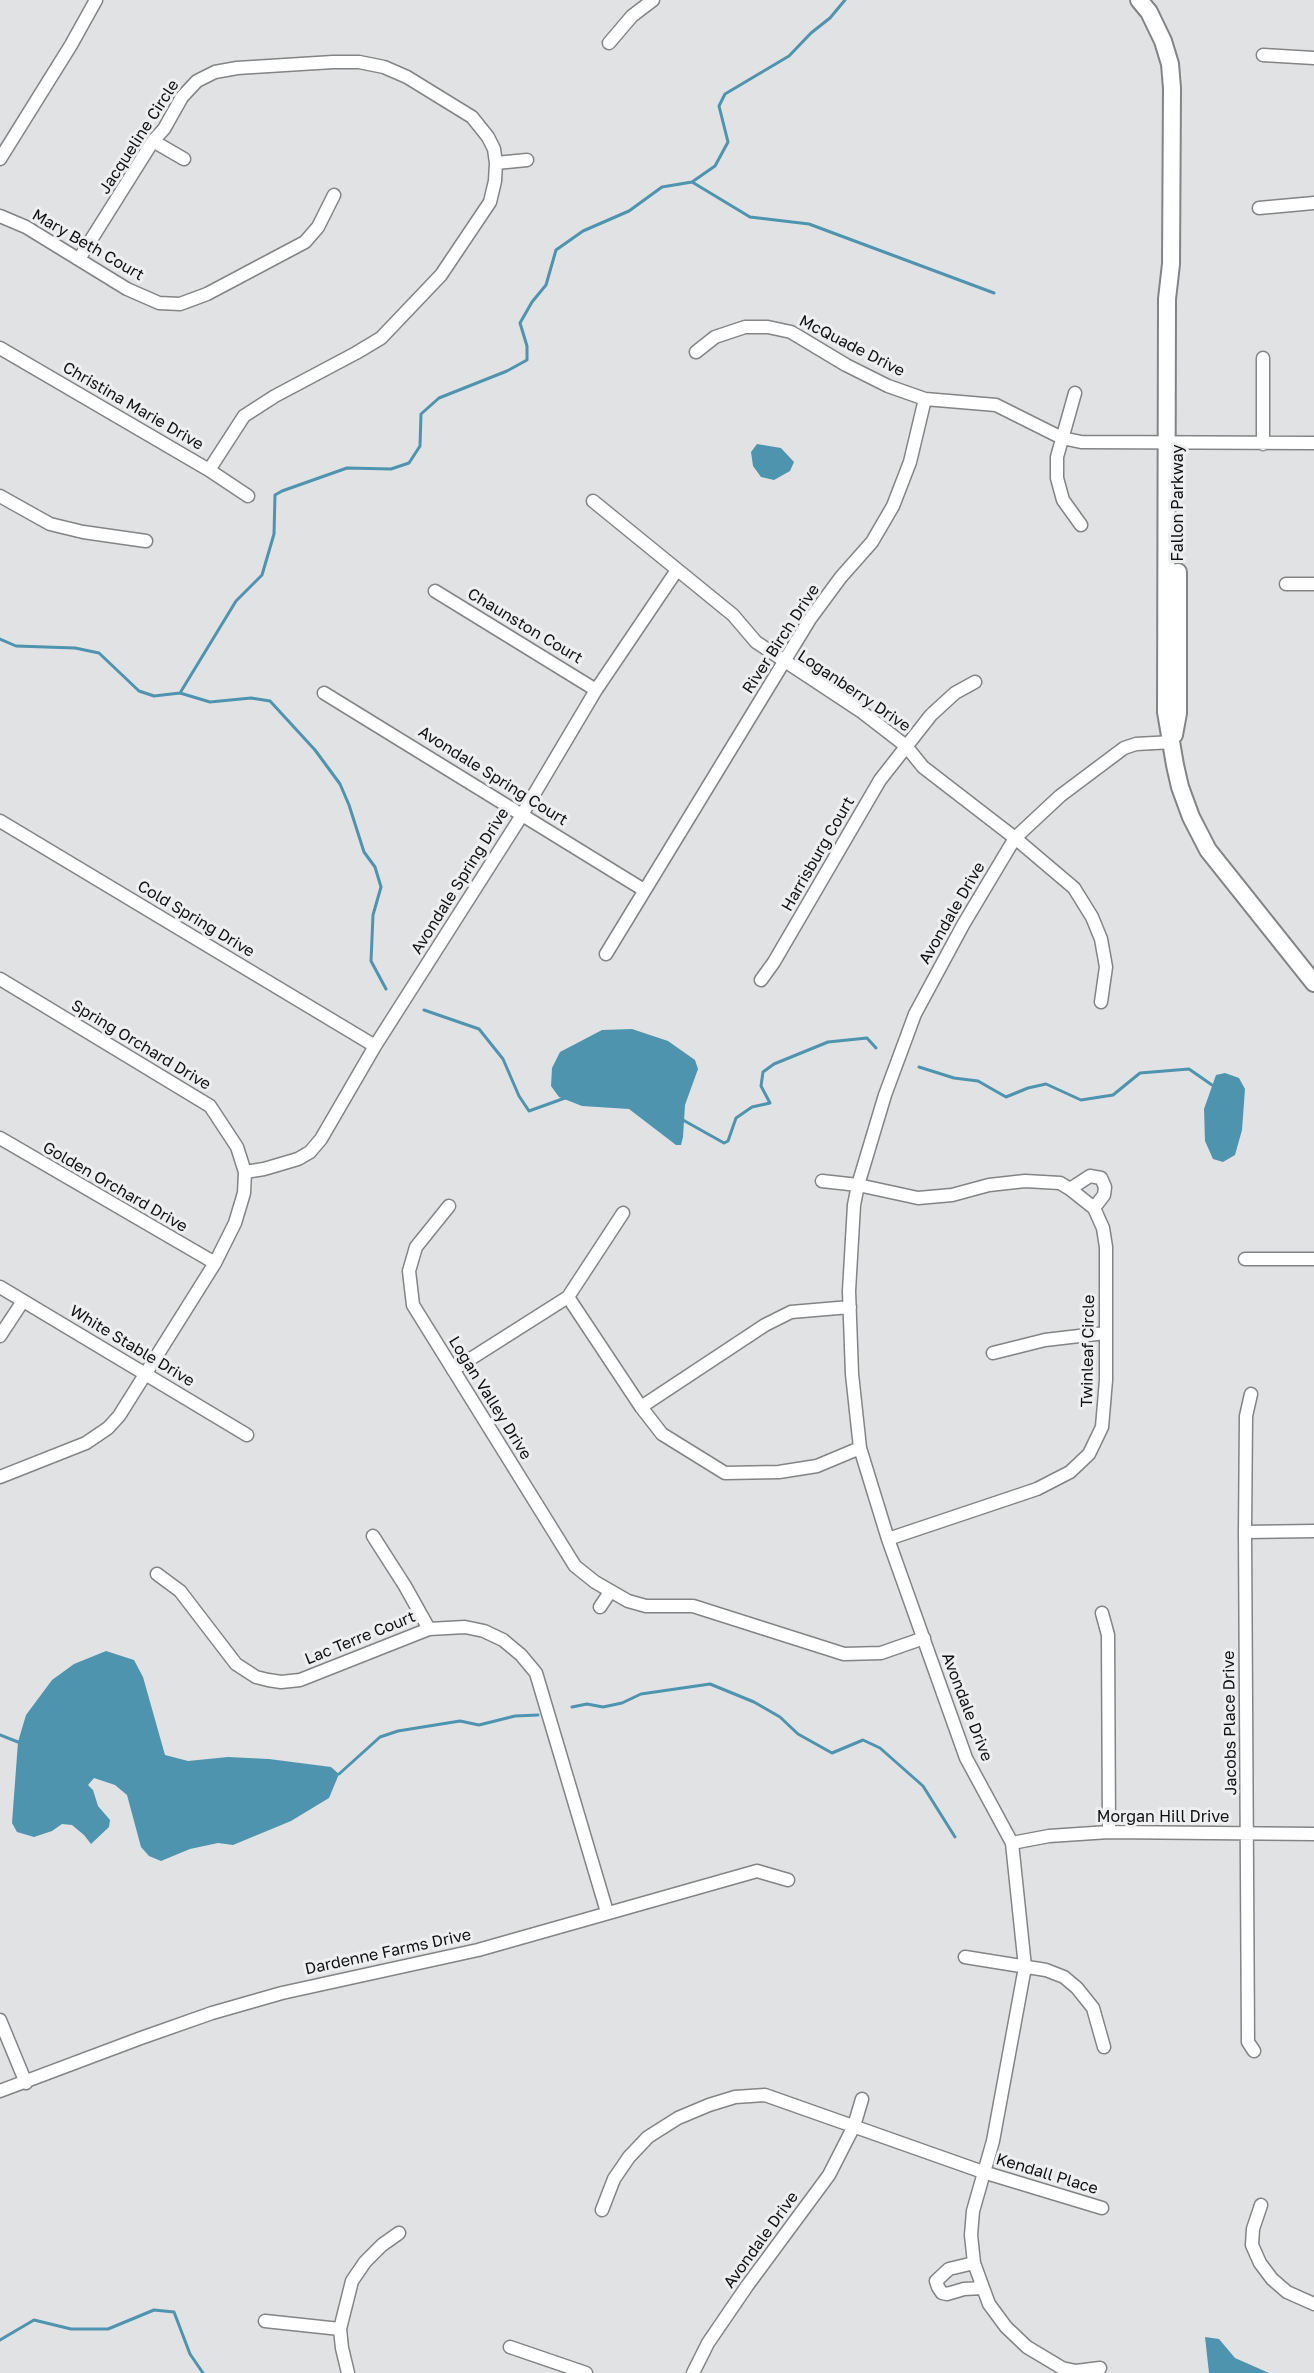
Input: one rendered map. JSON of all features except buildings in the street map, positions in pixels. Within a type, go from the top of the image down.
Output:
[{"type":"street","points":[[0,159],[71,45],[96,0]]},
{"type":"street","points":[[609,43],[632,16],[653,0]]},
{"type":"street","name":"Fallon Parkway","points":[[1139,0],[1149,12],[1163,41],[1170,64],[1172,99],[1171,264],[1177,298],[1172,443],[1178,713],[1173,742],[1180,787],[1191,818],[1208,850],[1314,982]]},
{"type":"street","points":[[1263,55],[1314,58]]},
{"type":"street","name":"Jacqueline Circle","points":[[79,259],[189,88],[215,72],[237,68],[359,62],[384,67],[407,77],[472,117],[488,137],[494,149],[496,163],[495,181],[490,201],[441,275],[381,338],[356,354],[275,396],[244,416],[209,470]]},
{"type":"street","points":[[153,141],[184,159]]},
{"type":"street","points":[[496,163],[527,160]]},
{"type":"street","name":"Mary Beth Court","points":[[0,216],[26,227],[127,289],[159,303],[180,304],[207,294],[304,242],[318,227],[334,195]]},
{"type":"street","points":[[1259,208],[1314,203]]},
{"type":"street","name":"McQuade Drive","points":[[696,352],[715,337],[744,327],[768,327],[791,332],[846,365],[888,386],[925,399],[996,405],[1062,438],[1081,442],[1314,443]]},
{"type":"street","name":"Christina Marie Drive","points":[[0,348],[209,470],[248,496]]},
{"type":"street","points":[[1263,358],[1263,444]]},
{"type":"street","points":[[1075,393],[1057,457],[1057,478],[1063,500],[1081,525]]},
{"type":"street","name":"River Birch Drive","points":[[606,954],[810,620],[841,577],[872,542],[892,506],[910,462],[925,399]]},
{"type":"street","points":[[0,496],[50,524],[83,532],[146,541]]},
{"type":"street","name":"Loganberry Drive","points":[[593,501],[733,615],[756,642],[784,663],[862,712],[906,746],[923,767],[1015,838],[1074,888],[1092,917],[1101,939],[1106,967],[1101,1002]]},
{"type":"street","name":"Avondale Spring Drive","points":[[245,1172],[289,1163],[309,1152],[330,1125],[375,1046],[522,813],[596,690],[677,570]]},
{"type":"street","points":[[1286,584],[1314,584]]},
{"type":"street","name":"Chaunston Court","points":[[435,591],[596,690]]},
{"type":"street","name":"Harrisburg Court","points":[[761,980],[774,962],[880,780],[930,715],[955,693],[975,682]]},
{"type":"street","name":"Avondale Spring Court","points":[[324,693],[644,890]]},
{"type":"street","name":"Avondale Drive","points":[[1100,2368],[1076,2371],[1062,2368],[1047,2361],[1006,2327],[989,2304],[974,2263],[971,2235],[973,2211],[993,2141],[1025,1966],[1012,1843],[966,1758],[888,1539],[860,1448],[852,1374],[849,1291],[854,1205],[885,1095],[915,1014],[963,925],[1015,838],[1060,796],[1124,748],[1136,744],[1173,742]]},
{"type":"street","name":"Cold Spring Drive","points":[[0,821],[375,1046]]},
{"type":"street","name":"Spring Orchard Drive","points":[[0,979],[210,1106],[237,1146],[245,1172],[241,1210],[215,1263],[119,1416],[99,1435],[0,1478]]},
{"type":"street","name":"Golden Orchard Drive","points":[[0,1138],[215,1263]]},
{"type":"street","points":[[822,1181],[858,1185],[918,1198],[952,1195],[989,1185],[1025,1181],[1060,1183],[1094,1208],[1104,1195],[1105,1187],[1101,1178],[1090,1176],[1070,1189]]},
{"type":"street","name":"Logan Valley Drive","points":[[449,1206],[416,1247],[409,1271],[413,1305],[575,1566],[610,1592],[628,1601],[646,1606],[693,1606],[844,1654],[881,1653],[924,1638]]},
{"type":"street","name":"Twinleaf Circle","points":[[888,1539],[1037,1489],[1070,1472],[1089,1454],[1102,1427],[1106,1380],[1106,1247],[1103,1228],[1094,1208]]},
{"type":"street","points":[[453,1370],[568,1297],[623,1214]]},
{"type":"street","points":[[1245,1259],[1314,1259]]},
{"type":"street","name":"White Stable Drive","points":[[0,1287],[246,1434]]},
{"type":"street","points":[[568,1297],[641,1407],[662,1434],[725,1473],[779,1472],[817,1466],[860,1448]]},
{"type":"street","points":[[0,1336],[23,1301]]},
{"type":"street","points":[[641,1407],[765,1325],[791,1312],[850,1307]]},
{"type":"street","points":[[993,1353],[1045,1340],[1105,1332]]},
{"type":"street","name":"Jacobs Place Drive","points":[[1251,1394],[1246,1416],[1245,1532],[1248,2042],[1254,2051]]},
{"type":"street","points":[[1245,1532],[1314,1531]]},
{"type":"street","points":[[373,1536],[429,1629]]},
{"type":"street","name":"Lac Terre Court","points":[[157,1574],[180,1592],[236,1664],[256,1677],[268,1680],[281,1682],[300,1680],[429,1629],[465,1627],[484,1631],[503,1640],[521,1655],[536,1673],[607,1912]]},
{"type":"street","points":[[600,1607],[610,1592]]},
{"type":"street","points":[[1102,1613],[1108,1635],[1108,1832]]},
{"type":"street","name":"Morgan Hill Drive","points":[[1012,1843],[1049,1836],[1108,1832],[1314,1834]]},
{"type":"street","name":"Dardenne Farms Drive","points":[[0,2091],[141,2038],[282,1993],[478,1950],[757,1871],[788,1880]]},
{"type":"street","points":[[965,1957],[1047,1970],[1064,1977],[1077,1988],[1093,2008],[1104,2047]]},
{"type":"street","points":[[0,2020],[26,2083]]},
{"type":"street","points":[[602,2210],[614,2179],[629,2157],[648,2137],[678,2118],[735,2097],[765,2096],[983,2172]]},
{"type":"street","name":"Avondale Drive","points":[[693,2373],[708,2343],[747,2286],[830,2175],[854,2126],[862,2099]]},
{"type":"street","name":"Kendall Place","points":[[983,2172],[1102,2208]]},
{"type":"street","points":[[1261,2205],[1253,2229],[1252,2245],[1260,2263],[1272,2279],[1287,2292],[1314,2304]]},
{"type":"street","points":[[348,2373],[340,2329],[352,2281],[365,2262],[382,2245],[399,2233]]},
{"type":"street","points":[[974,2263],[949,2268],[936,2280],[938,2287],[942,2293],[947,2294],[964,2289],[983,2288]]},
{"type":"street","points":[[265,2320],[340,2329]]},
{"type":"street","points":[[510,2347],[586,2373]]},
{"type":"water","points":[[757,444],[781,448],[794,462],[790,471],[774,480],[761,477],[753,466],[751,452]]},
{"type":"water","points":[[632,1029],[668,1041],[695,1060],[698,1069],[685,1105],[681,1145],[676,1145],[629,1109],[582,1106],[559,1097],[551,1086],[552,1068],[560,1052],[602,1030]]},
{"type":"water","points":[[1225,1073],[1239,1078],[1245,1089],[1242,1130],[1235,1155],[1223,1162],[1213,1159],[1205,1141],[1204,1109],[1216,1075]]},
{"type":"water","points":[[106,1651],[134,1660],[143,1677],[165,1755],[188,1761],[228,1757],[269,1759],[331,1767],[339,1774],[329,1798],[291,1821],[233,1845],[218,1843],[190,1849],[161,1861],[149,1856],[141,1847],[127,1795],[115,1785],[94,1778],[88,1785],[93,1790],[98,1806],[110,1820],[109,1827],[91,1844],[72,1825],[62,1824],[52,1831],[34,1837],[17,1832],[12,1823],[18,1742],[26,1715],[52,1680],[74,1664]]},
{"type":"water","points":[[1205,2337],[1219,2339],[1235,2358],[1269,2373],[1209,2373]]},
{"type":"waterway","points":[[180,693],[236,601],[262,575],[274,534],[275,495],[347,468],[391,469],[409,463],[420,446],[421,414],[439,398],[507,371],[527,360],[527,346],[520,323],[532,302],[546,285],[556,250],[583,231],[629,211],[662,187],[692,182],[715,166],[728,142],[719,106],[725,94],[789,56],[811,33],[830,18],[845,0]]},
{"type":"waterway","points":[[692,182],[750,217],[809,224],[994,293]]},
{"type":"waterway","points":[[0,639],[16,646],[75,648],[99,653],[139,691],[154,696],[180,693],[210,702],[251,698],[270,701],[315,750],[340,784],[364,852],[375,867],[381,887],[373,915],[371,961],[386,989]]},
{"type":"waterway","points":[[424,1010],[479,1029],[503,1059],[519,1096],[529,1111],[565,1098]]},
{"type":"waterway","points":[[683,1120],[724,1143],[728,1141],[736,1118],[752,1107],[770,1103],[761,1086],[763,1072],[774,1064],[828,1042],[867,1038],[876,1048]]},
{"type":"waterway","points":[[919,1067],[954,1078],[978,1081],[1006,1097],[1046,1084],[1081,1100],[1113,1095],[1140,1073],[1189,1069],[1212,1085]]},
{"type":"waterway","points":[[572,1707],[587,1704],[603,1707],[622,1703],[641,1694],[710,1684],[754,1702],[780,1717],[798,1734],[832,1753],[863,1740],[880,1748],[923,1786],[955,1837]]},
{"type":"waterway","points":[[339,1774],[380,1737],[398,1731],[460,1721],[479,1725],[515,1716],[538,1715]]},
{"type":"waterway","points":[[0,1735],[18,1742]]},
{"type":"waterway","points":[[0,2340],[34,2320],[71,2329],[108,2329],[154,2310],[174,2312],[190,2354],[203,2373]]}]
